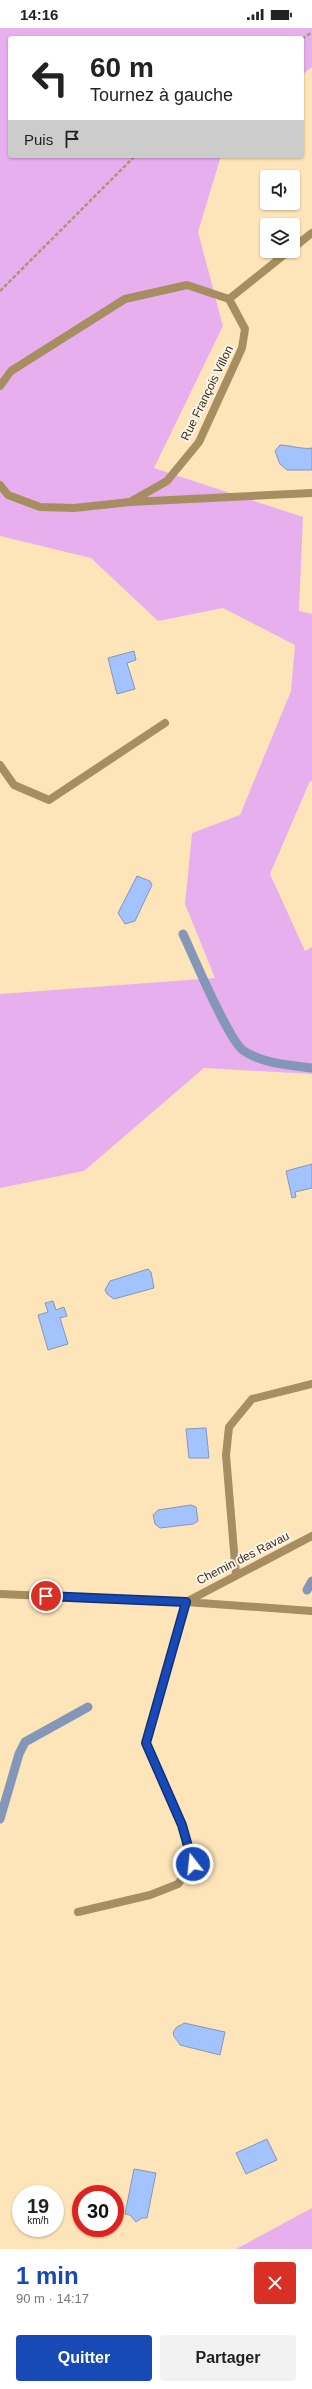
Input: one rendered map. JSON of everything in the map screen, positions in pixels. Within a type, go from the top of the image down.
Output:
[{"type":"street","points":[[300,242],[312,233]]},
{"type":"street","points":[[0,386],[11,371],[125,299],[188,286],[229,299],[280,258]]},
{"type":"street","name":"Rue François Villon","points":[[0,485],[8,495],[40,507],[74,508],[130,502],[167,482],[199,442],[242,348],[246,329],[229,299]]},
{"type":"street","points":[[130,502],[312,493]]},
{"type":"street","points":[[0,765],[14,785],[49,800],[165,724]]},
{"type":"street","points":[[236,1574],[226,1455],[229,1427],[252,1398],[312,1384]]},
{"type":"street","name":"Chemin des Ravau","points":[[186,1602],[236,1574],[312,1536]]},
{"type":"street","points":[[0,1594],[186,1602],[312,1611]]},
{"type":"street","points":[[78,1912],[150,1895],[178,1884],[193,1864],[182,1825],[146,1743],[186,1602]]},
{"type":"path","points":[[0,291],[133,158]]},
{"type":"shaded area","points":[[0,28],[312,28],[312,67],[304,73],[304,36],[8,36],[8,158],[220,158],[198,232],[223,326],[154,468],[303,517],[299,611],[312,614],[312,781],[310,781],[270,874],[305,951],[312,947],[312,1074],[204,1068],[84,1171],[0,1188],[0,994],[215,978],[185,904],[192,833],[240,815],[291,691],[295,645],[223,608],[158,621],[91,558],[0,536]]},
{"type":"shaded area","points":[[312,2208],[312,2249],[236,2249]]},
{"type":"water","points":[[280,445],[312,448],[312,470],[287,470],[280,464],[275,451]]},
{"type":"water","points":[[134,651],[136,660],[127,663],[135,689],[117,694],[108,658]]},
{"type":"water","points":[[137,876],[150,881],[152,885],[135,921],[125,924],[118,913]]},
{"type":"water","points":[[312,1164],[312,1188],[295,1192],[296,1197],[292,1198],[286,1171]]},
{"type":"water","points":[[148,1269],[151,1272],[154,1288],[114,1299],[107,1294],[105,1290],[110,1281]]},
{"type":"water","points":[[53,1301],[56,1310],[64,1307],[67,1316],[60,1318],[68,1344],[48,1350],[38,1315],[48,1312],[45,1303]]},
{"type":"water","points":[[206,1428],[209,1458],[189,1458],[186,1429]]},
{"type":"water","points":[[191,1505],[196,1507],[198,1521],[193,1524],[160,1528],[155,1524],[153,1515],[158,1510]]},
{"type":"water","points":[[184,2023],[225,2032],[220,2055],[180,2045],[173,2033],[177,2027]]},
{"type":"water","points":[[267,2139],[277,2160],[246,2174],[236,2153]]},
{"type":"water","points":[[134,2169],[156,2173],[147,2218],[142,2218],[136,2222],[130,2215],[125,2214]]},
{"type":"waterway","points":[[183,934],[221,1016],[237,1044],[244,1051],[260,1059],[312,1068]]},
{"type":"waterway","points":[[307,1590],[312,1581]]},
{"type":"waterway","points":[[0,1819],[19,1754],[25,1742],[88,1707]]},
{"type":"route","points":[[46,1596],[186,1602],[146,1743],[182,1825],[193,1864]]}]
